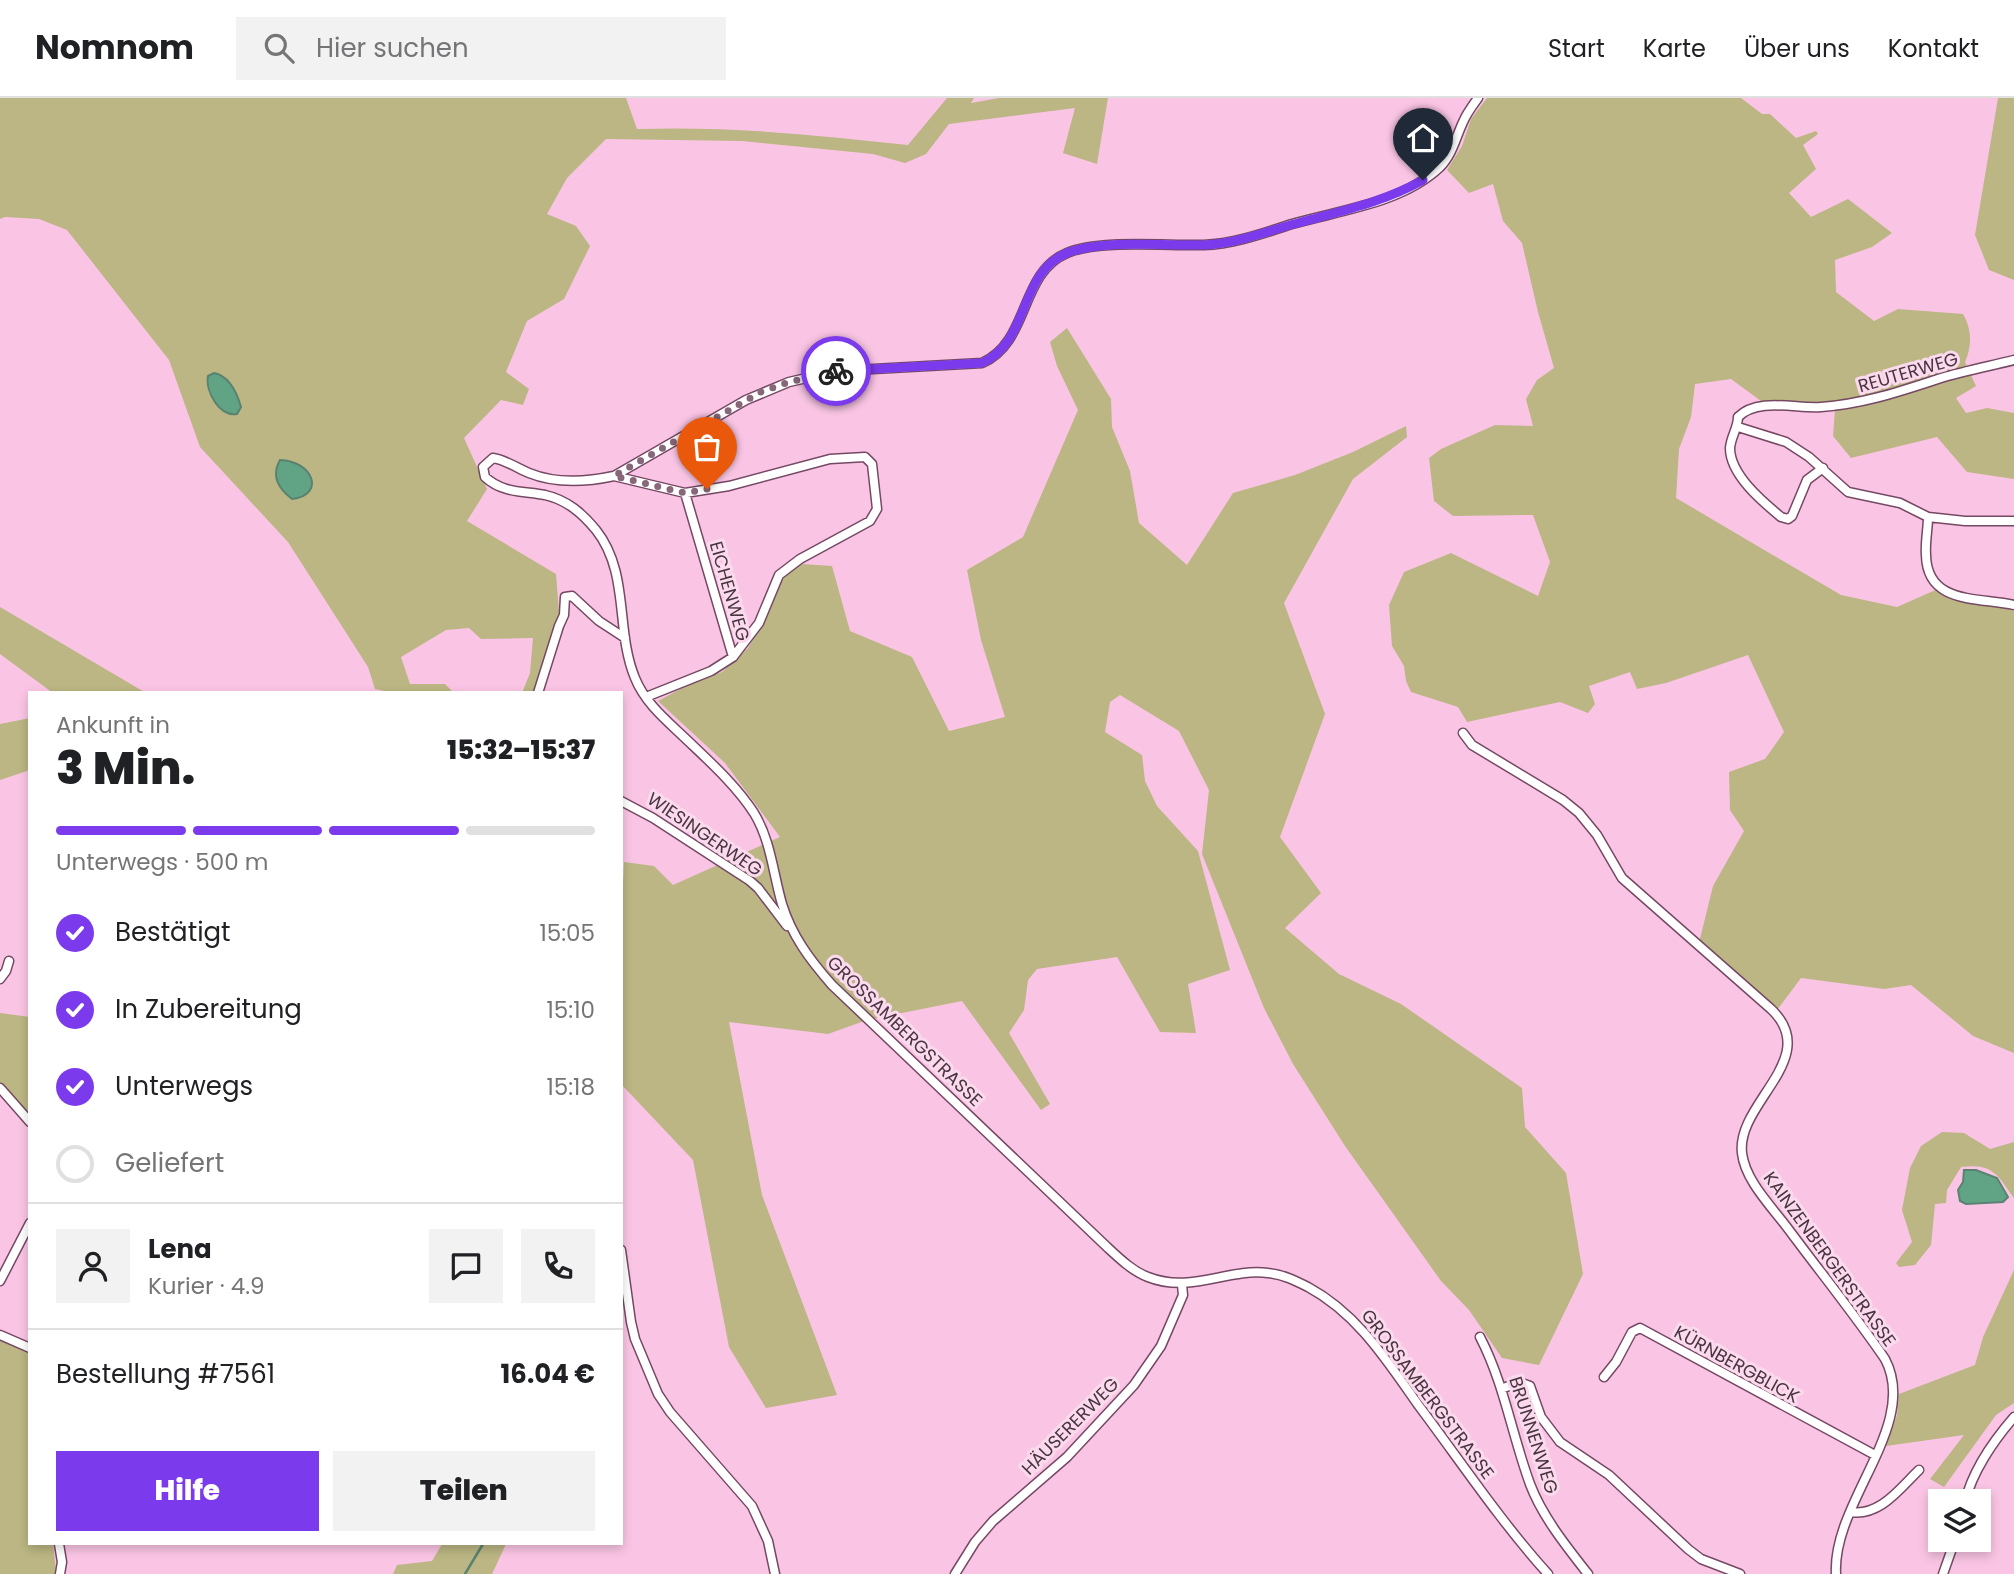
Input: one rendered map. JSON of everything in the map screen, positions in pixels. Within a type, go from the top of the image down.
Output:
[{"type":"street","name":"GROSSAMBERGSTRASSE","points":[[1478,98],[1465,118],[1451,154],[1440,167],[1423,180],[1378,201],[1233,241],[1205,245],[1093,246],[1066,253],[1053,260],[1035,282],[1009,341],[990,360],[982,363],[837,371],[789,382],[746,400],[614,476],[584,481],[545,479],[493,458],[483,467],[485,477],[497,487],[545,495],[566,503],[578,511],[607,546],[618,580],[625,638],[634,677],[654,709],[731,784],[754,813],[769,846],[793,933],[832,985],[1125,1263],[1149,1278],[1182,1285],[1238,1275],[1268,1273],[1288,1278],[1332,1301],[1371,1341],[1476,1483],[1548,1574]]},
{"type":"street","name":"REUTERWEG","points":[[1738,427],[1741,413],[1762,407],[1820,408],[1862,402],[1955,374],[2014,360]]},
{"type":"street","points":[[1823,468],[1807,480],[1792,516],[1787,519],[1750,488],[1737,468],[1730,451],[1734,433],[1738,427],[1786,442],[1823,468],[1848,492],[1900,503],[1928,517],[1965,521],[2014,521]]},
{"type":"street","points":[[614,476],[685,493],[729,486],[830,459],[865,457],[872,464],[877,509],[870,521],[800,559],[779,575],[759,623],[733,657],[711,671],[646,697]]},
{"type":"street","name":"EICHENWEG","points":[[685,493],[733,657]]},
{"type":"street","points":[[1928,517],[1927,566],[1940,588],[1957,597],[2014,606]]},
{"type":"street","points":[[539,691],[564,615],[565,597],[572,596],[599,621],[625,638]]},
{"type":"street","name":"KAINZENBERGERSTRASSE","points":[[1462,733],[1472,746],[1563,800],[1579,813],[1597,835],[1622,877],[1782,1020],[1786,1035],[1786,1057],[1778,1075],[1746,1125],[1742,1158],[1759,1189],[1877,1348],[1889,1368],[1895,1392],[1891,1420],[1844,1525],[1836,1558],[1836,1574]]},
{"type":"street","name":"WIESINGERWEG","points":[[623,802],[653,818],[750,881],[793,933]]},
{"type":"street","points":[[0,979],[9,961]]},
{"type":"street","points":[[0,1088],[28,1120]]},
{"type":"street","points":[[0,1281],[28,1227]]},
{"type":"street","points":[[623,1263],[635,1339],[658,1394],[670,1412],[752,1506],[768,1541],[775,1574]]},
{"type":"street","name":"HÄUSERERWEG","points":[[955,1574],[975,1542],[993,1521],[1067,1457],[1134,1385],[1161,1346],[1183,1295],[1182,1285]]},
{"type":"street","name":"KÜRNBERGBLICK","points":[[1604,1377],[1616,1362],[1632,1332],[1640,1328],[1875,1455]]},
{"type":"street","points":[[0,1335],[28,1347]]},
{"type":"street","name":"BRUNNENWEG","points":[[1480,1337],[1492,1361],[1531,1486],[1550,1521],[1588,1574]]},
{"type":"street","points":[[1501,1389],[1519,1382],[1530,1386],[1541,1417],[1560,1442],[1609,1475],[1701,1559],[1740,1574]]},
{"type":"street","points":[[1968,1489],[1994,1443],[2014,1417]]},
{"type":"street","points":[[1850,1512],[1860,1512],[1882,1505],[1919,1470]]},
{"type":"street","points":[[58,1545],[62,1562],[60,1574]]},
{"type":"street","points":[[1943,1574],[1951,1552]]},
{"type":"shaded area","points":[[0,98],[626,98],[637,129],[739,130],[908,145],[947,98],[974,98],[971,103],[999,98],[1108,98],[1097,164],[1063,153],[1075,108],[949,124],[926,154],[905,163],[873,154],[742,141],[606,139],[567,178],[547,214],[576,226],[590,246],[564,299],[527,321],[506,372],[529,389],[523,405],[501,400],[464,438],[487,489],[467,521],[556,574],[559,613],[535,691],[523,691],[530,673],[533,638],[481,639],[469,628],[446,630],[401,657],[410,684],[445,684],[452,691],[375,689],[368,667],[288,542],[200,447],[169,360],[67,230],[39,219],[0,219]]},
{"type":"shaded area","points":[[1487,98],[1741,98],[1762,114],[1770,114],[1796,138],[1816,131],[1818,134],[1803,145],[1816,169],[1789,193],[1811,217],[1848,199],[1892,233],[1872,247],[1835,260],[1836,292],[1874,321],[1898,309],[1963,314],[1970,338],[1965,362],[1976,386],[1956,398],[1966,413],[1987,408],[2014,413],[2014,479],[1967,472],[1937,437],[1851,458],[1833,436],[1835,409],[1761,401],[1731,379],[1695,384],[1691,417],[1679,449],[1676,498],[1841,595],[1897,607],[1940,588],[2004,603],[2014,611],[2014,1053],[1973,1036],[1911,985],[1884,989],[1801,978],[1777,1010],[1699,943],[1713,886],[1744,831],[1730,810],[1729,772],[1765,759],[1784,732],[1748,655],[1666,683],[1637,689],[1630,672],[1589,686],[1595,704],[1588,713],[1560,702],[1467,722],[1458,707],[1411,692],[1404,666],[1392,646],[1389,605],[1404,572],[1451,553],[1538,596],[1550,562],[1533,515],[1453,516],[1434,501],[1429,458],[1441,449],[1495,425],[1533,426],[1526,399],[1537,380],[1554,368],[1522,243],[1503,221],[1493,184],[1469,193],[1447,170],[1462,146],[1471,119]]},
{"type":"shaded area","points":[[1998,98],[2014,98],[2014,280],[1989,270],[1975,235]]},
{"type":"shaded area","points":[[1067,328],[1111,399],[1112,427],[1130,471],[1139,523],[1187,565],[1233,493],[1295,475],[1353,452],[1406,426],[1407,437],[1353,479],[1284,603],[1325,714],[1280,837],[1321,893],[1285,928],[1339,974],[1401,1004],[1522,1088],[1525,1127],[1566,1173],[1583,1274],[1539,1365],[1502,1358],[1469,1310],[1441,1281],[1345,1146],[1293,1064],[1264,1008],[1202,854],[1209,790],[1179,731],[1120,695],[1110,702],[1105,732],[1142,755],[1145,781],[1157,806],[1198,851],[1230,970],[1188,984],[1196,1033],[1160,1032],[1117,957],[1037,969],[1028,980],[1024,1010],[1009,1033],[1050,1104],[1041,1110],[962,1001],[867,1020],[828,1034],[729,1022],[762,1195],[837,1395],[766,1408],[729,1347],[693,1160],[623,1086],[624,862],[654,866],[673,885],[780,837],[725,763],[658,701],[688,685],[722,672],[748,648],[772,606],[782,577],[802,564],[832,566],[850,631],[912,657],[949,731],[1005,717],[981,640],[967,570],[1023,537],[1078,410],[1057,366],[1050,342]]},
{"type":"shaded area","points":[[214,373],[229,381],[235,391],[241,407],[237,414],[225,412],[211,396],[208,376]]},
{"type":"shaded area","points":[[280,460],[301,466],[311,478],[312,485],[303,496],[292,499],[283,491],[276,476]]},
{"type":"shaded area","points":[[0,607],[143,691],[50,691],[0,654]]},
{"type":"shaded area","points":[[28,718],[28,771],[0,780],[0,724]]},
{"type":"shaded area","points":[[0,1013],[28,1017],[27,1111],[0,1083]]},
{"type":"shaded area","points":[[1942,1132],[1964,1133],[1990,1149],[2014,1142],[2014,1198],[1994,1173],[1981,1167],[1961,1167],[1947,1190],[1946,1203],[1935,1204],[1931,1245],[1915,1265],[1899,1267],[1896,1263],[1912,1242],[1902,1210],[1910,1168],[1921,1146]]},
{"type":"shaded area","points":[[1964,1170],[1976,1170],[1997,1178],[2008,1197],[2003,1202],[1966,1204],[1960,1201],[1958,1190],[1963,1182]]},
{"type":"shaded area","points":[[2014,1270],[2014,1403],[1996,1415],[1944,1487],[1930,1479],[1964,1435],[1886,1446],[1897,1415],[1899,1394],[1975,1365],[1983,1337]]},
{"type":"shaded area","points":[[0,1335],[28,1342],[28,1545],[53,1545],[56,1571],[55,1574],[0,1574]]},
{"type":"shaded area","points":[[441,1545],[506,1545],[492,1574],[393,1574],[397,1565],[432,1561]]},
{"type":"waterway","points":[[465,1574],[482,1545]]},
{"type":"way so far","points":[[707,489],[685,493],[614,476],[761,392],[813,375],[836,371]]},
{"type":"route","points":[[836,371],[982,363],[990,360],[1009,341],[1035,282],[1045,268],[1053,260],[1080,248],[1111,245],[1205,245],[1233,241],[1378,201],[1423,180]]}]
